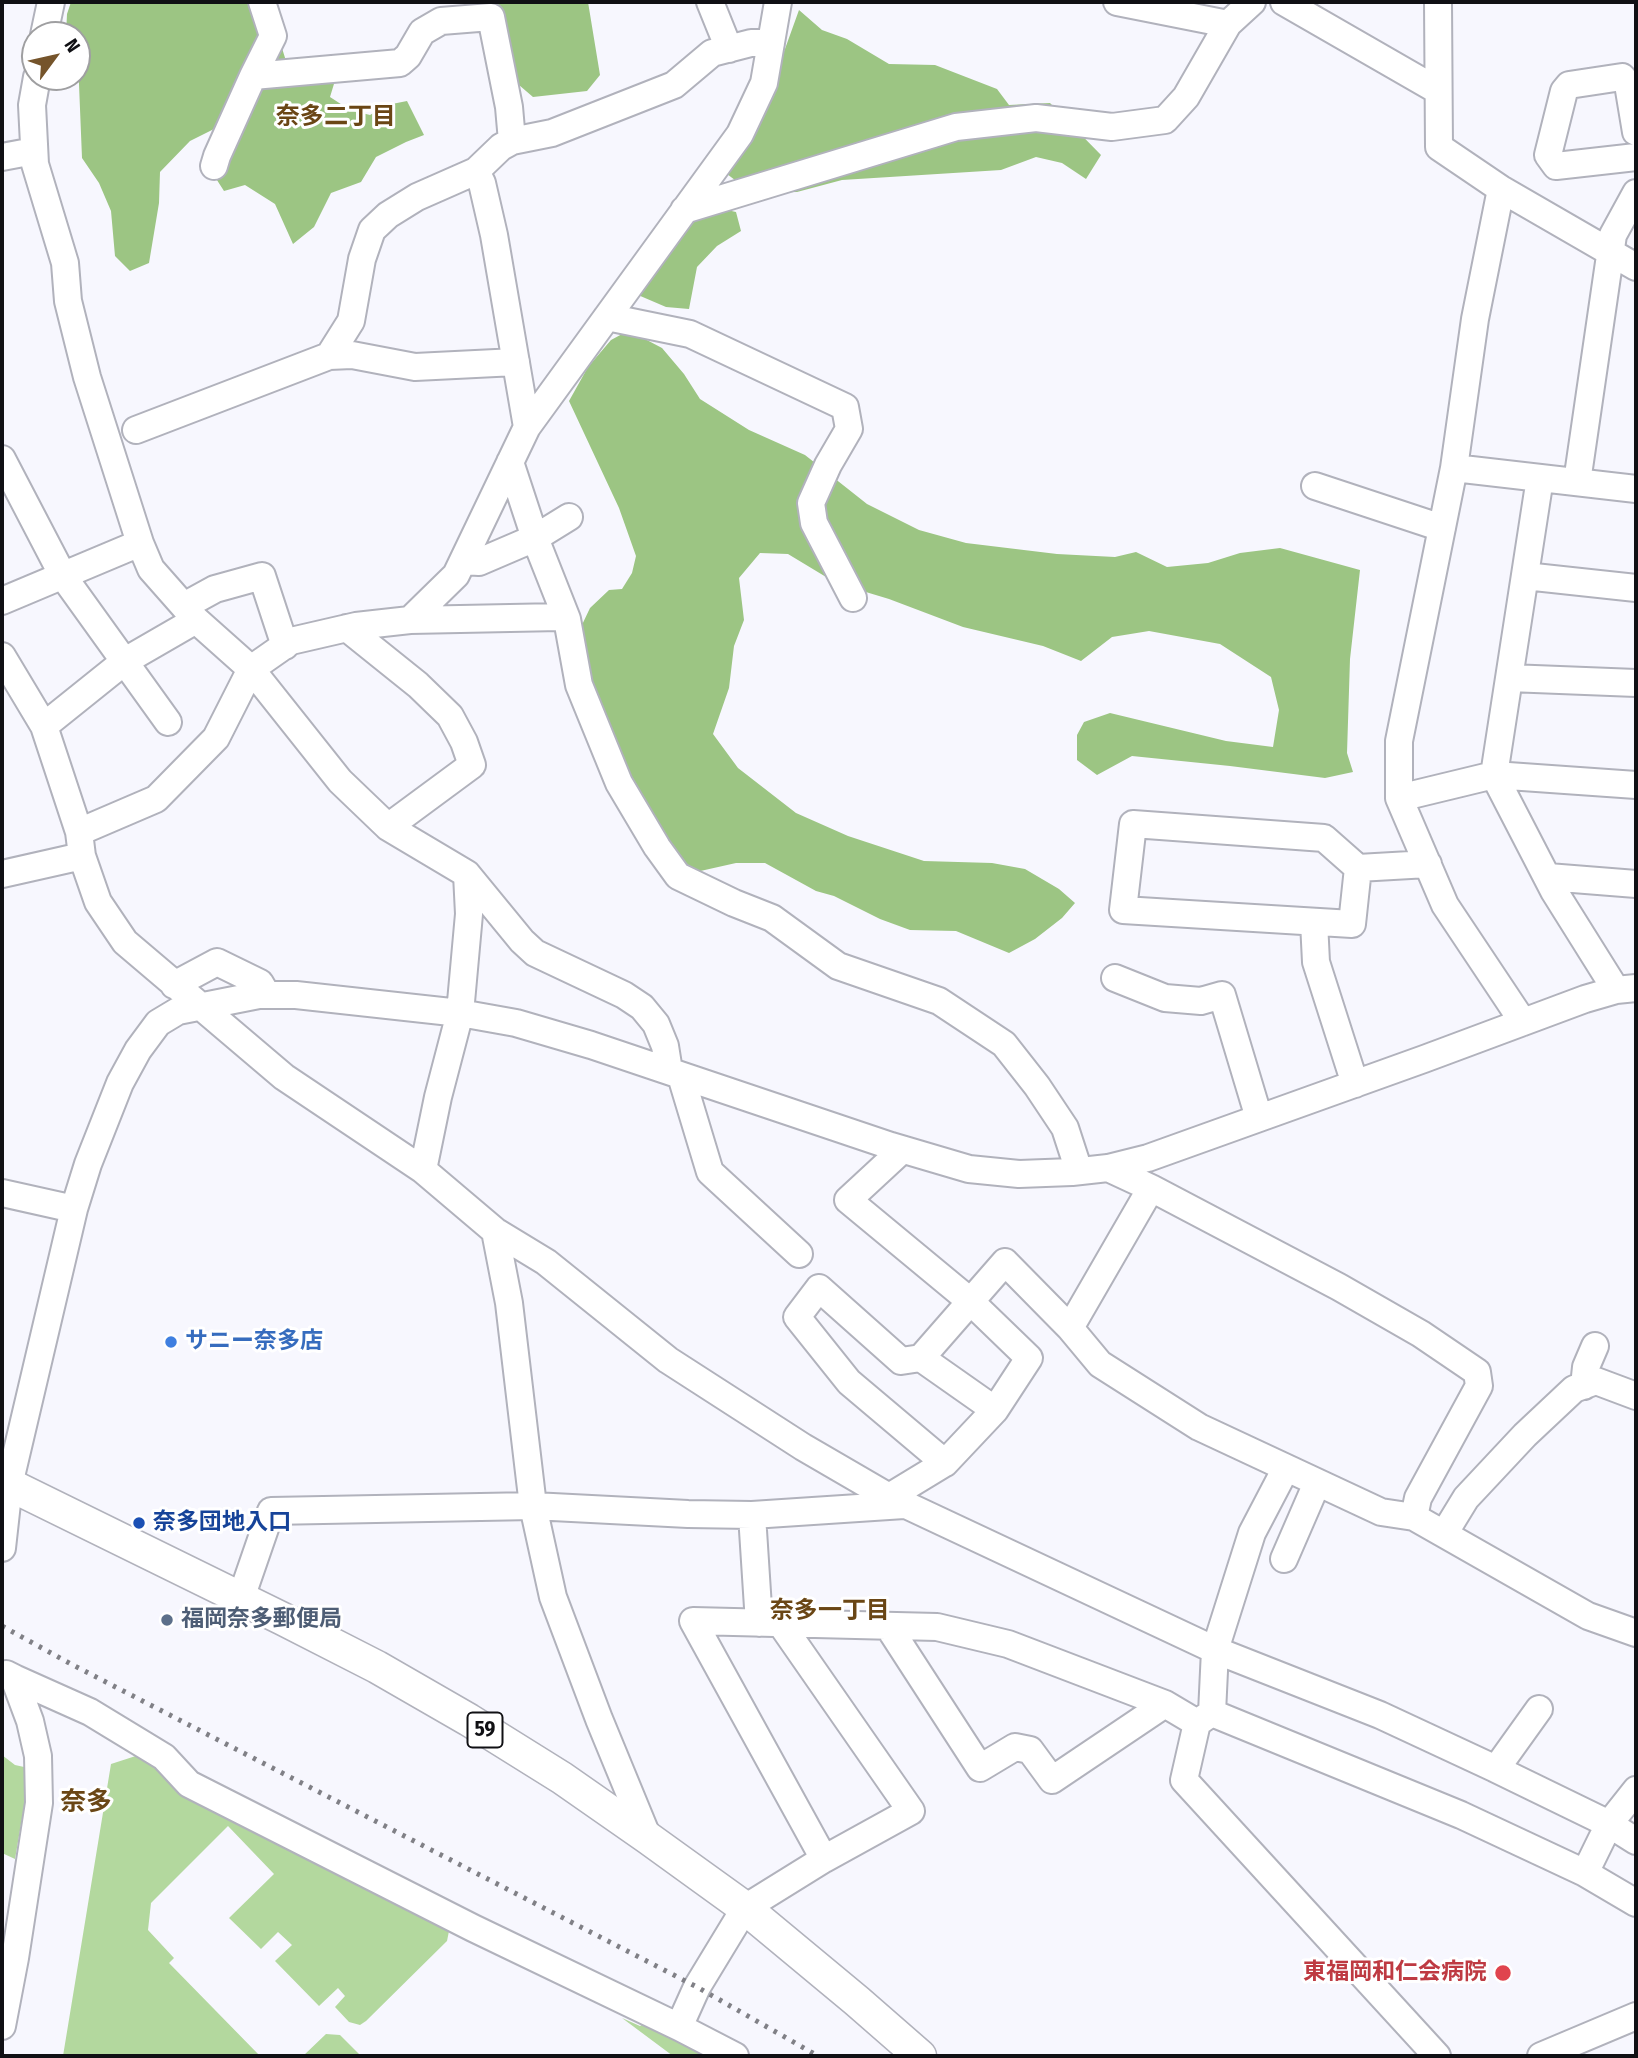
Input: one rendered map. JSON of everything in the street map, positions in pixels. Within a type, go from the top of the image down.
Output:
[{"type":"main road","name":"59","points":[[5,1483],[377,1667],[469,1720],[562,1779],[745,1909],[858,2001],[920,2056]]},
{"type":"street","points":[[47,21],[51,2]]},
{"type":"street","points":[[214,166],[273,36],[262,2]]},
{"type":"street","points":[[710,2],[729,49]]},
{"type":"street","points":[[410,620],[456,575],[527,427],[740,134],[764,83],[778,2]]},
{"type":"street","points":[[1117,2],[1228,24]]},
{"type":"street","points":[[684,211],[956,127],[1036,118],[1112,127],[1165,120],[1186,97],[1228,24],[1252,2]]},
{"type":"street","points":[[1284,2],[1437,90]]},
{"type":"street","points":[[1438,2],[1439,147],[1501,189],[1636,267]]},
{"type":"street","points":[[253,76],[400,63],[408,56],[422,32],[441,21],[491,17],[509,107],[512,141]]},
{"type":"street","points":[[329,356],[352,321],[362,259],[372,230],[388,215],[417,197],[476,170],[501,147],[512,141],[552,133],[674,85],[712,53],[751,43],[771,43]]},
{"type":"street","points":[[1636,132],[1628,84],[1622,77],[1569,85],[1564,92],[1548,155],[1556,166],[1636,157]]},
{"type":"street","points":[[34,91],[32,105],[35,164],[65,263],[68,300],[87,377],[151,569],[190,613],[251,668],[340,781],[388,827],[467,874],[535,953],[624,995],[642,1007],[656,1024],[710,1172],[799,1254]]},
{"type":"street","points":[[2,157],[34,151]]},
{"type":"street","points":[[476,170],[482,183],[494,235],[527,427]]},
{"type":"street","points":[[1501,189],[1475,319],[1454,468],[1399,741],[1399,798],[1445,905],[1523,1022]]},
{"type":"street","points":[[1577,482],[1613,235],[1636,193]]},
{"type":"street","points":[[607,317],[690,334],[845,407],[849,429],[828,465],[811,503],[814,523],[853,598]]},
{"type":"street","points":[[136,430],[329,356],[352,355],[415,367],[516,362]]},
{"type":"street","points":[[2,459],[63,576],[168,722]]},
{"type":"street","points":[[510,462],[535,538],[567,619],[579,685],[619,783],[657,847],[678,876],[772,918],[838,966],[939,1001],[1004,1044],[1065,1128],[1079,1171]]},
{"type":"street","points":[[1454,468],[1636,489]]},
{"type":"street","points":[[2,1548],[5,1483],[74,1209],[88,1164],[120,1083],[138,1050],[158,1023],[178,1011],[267,995],[296,995],[460,1013],[516,1023],[902,1150],[969,1169],[1019,1174],[1108,1168],[1148,1158],[1585,999],[1626,989],[1548,877],[1494,775],[1540,478]]},
{"type":"street","points":[[1315,486],[1442,528]]},
{"type":"street","points":[[463,561],[479,562],[535,538],[569,517]]},
{"type":"street","points":[[2,601],[140,542]]},
{"type":"street","points":[[44,726],[190,613],[215,589],[262,576],[285,646]]},
{"type":"street","points":[[1525,576],[1636,588]]},
{"type":"street","points":[[2,874],[80,844],[156,799],[216,738],[251,668],[291,641],[347,628],[410,620],[567,619]]},
{"type":"street","points":[[347,628],[418,685],[450,716],[464,742],[472,765],[388,827]]},
{"type":"street","points":[[2,656],[44,726],[98,902],[125,942],[284,1077],[423,1170],[495,1231],[546,1262],[668,1360],[803,1447],[897,1501],[1215,1650],[1380,1715],[1609,1824],[1636,1841]]},
{"type":"street","points":[[1509,678],[1636,683]]},
{"type":"street","points":[[1399,798],[1494,775],[1636,785]]},
{"type":"street","points":[[1358,868],[1352,924],[1124,910],[1133,824],[1324,838],[1358,868],[1428,864]]},
{"type":"street","points":[[423,1170],[460,1013],[469,914],[467,874]]},
{"type":"street","points":[[1548,877],[1636,884]]},
{"type":"street","points":[[1314,922],[1316,962],[1355,1084]]},
{"type":"street","points":[[174,985],[217,962],[260,984],[267,995]]},
{"type":"street","points":[[1115,978],[1165,998],[1201,1001],[1222,995],[1259,1118]]},
{"type":"street","points":[[241,1598],[271,1511],[533,1506],[688,1514],[752,1514],[897,1501],[944,1463],[996,1410],[1029,1358],[971,1301],[848,1200],[902,1150]]},
{"type":"street","points":[[1108,1168],[1339,1287],[1421,1334],[1477,1372],[1479,1386],[1418,1498],[1414,1517]]},
{"type":"street","points":[[1070,1328],[1151,1188]]},
{"type":"street","points":[[2,1193],[74,1209]]},
{"type":"street","points":[[495,1231],[509,1303],[533,1506],[553,1597],[648,1838]]},
{"type":"street","points":[[944,1463],[849,1382],[797,1317],[819,1288],[901,1361],[921,1357],[1005,1262],[1070,1328],[1100,1364],[1199,1427],[1381,1513],[1414,1517],[1588,1616],[1636,1633]]},
{"type":"street","points":[[1584,1386],[1586,1367],[1595,1346]]},
{"type":"street","points":[[921,1357],[996,1410]]},
{"type":"street","points":[[1444,1534],[1466,1498],[1574,1389],[1596,1381],[1636,1396]]},
{"type":"street","points":[[1286,1468],[1252,1533],[1215,1650],[1204,1718],[1184,1780],[1437,2056]]},
{"type":"street","points":[[1284,1559],[1317,1483]]},
{"type":"street","points":[[680,2027],[697,1987],[745,1909],[911,1811],[770,1624],[752,1514]]},
{"type":"street","points":[[824,1860],[694,1621],[937,1627],[1008,1644],[1461,1815],[1585,1873],[1636,1903]]},
{"type":"street","points":[[888,1626],[981,1768],[1015,1747],[1030,1750],[1052,1780],[1165,1704]]},
{"type":"street","points":[[2,2026],[39,1803],[38,1756],[30,1721],[8,1675]]},
{"type":"street","points":[[8,1675],[90,1712],[164,1757],[189,1784],[473,1928],[735,2056]]},
{"type":"street","points":[[1496,1769],[1539,1709]]},
{"type":"street","points":[[1585,1873],[1609,1824],[1636,1790]]},
{"type":"street","points":[[1541,2056],[1636,2016]]},
{"type":"green space","points":[[71,2],[273,2],[277,32],[286,61],[337,74],[330,97],[350,110],[370,115],[387,105],[407,101],[424,135],[376,157],[361,182],[331,193],[314,227],[293,244],[275,204],[245,185],[224,191],[215,177],[220,126],[190,141],[160,172],[159,203],[149,263],[130,271],[115,256],[111,211],[99,183],[82,158],[79,91],[91,91],[91,21],[67,21]]},
{"type":"green space","points":[[498,2],[588,2],[600,75],[587,91],[533,97],[512,79]]},
{"type":"green space","points":[[799,10],[822,30],[847,39],[889,64],[935,65],[997,89],[1009,105],[1050,103],[1101,155],[1086,179],[1062,163],[1036,157],[1001,170],[842,180],[797,192],[752,193],[727,174],[763,110]]},
{"type":"green space","points":[[705,205],[736,212],[741,231],[717,246],[697,267],[689,309],[666,307],[638,295]]},
{"type":"green space","points":[[624,333],[643,338],[662,348],[684,374],[700,399],[749,430],[805,455],[867,504],[919,530],[966,543],[1057,554],[1115,557],[1136,552],[1167,567],[1208,563],[1240,553],[1280,548],[1360,570],[1350,659],[1347,753],[1353,772],[1325,778],[1132,756],[1097,775],[1077,760],[1077,735],[1084,722],[1110,713],[1226,741],[1273,747],[1279,710],[1271,677],[1220,644],[1149,631],[1112,637],[1081,661],[1043,646],[963,627],[889,599],[836,583],[788,554],[760,553],[739,578],[744,620],[734,646],[729,688],[713,734],[738,768],[796,813],[848,836],[924,861],[992,863],[1025,869],[1059,889],[1075,903],[1062,918],[1035,939],[1009,953],[956,931],[910,930],[880,919],[834,896],[816,891],[765,863],[736,863],[687,874],[635,799],[571,648],[590,608],[609,590],[622,589],[632,573],[636,556],[619,508],[569,401],[588,367],[611,340]]},
{"type":"green space","points":[[145,1753],[167,1780],[451,1921],[447,1941],[366,2021],[360,2025],[349,2022],[335,2007],[345,1996],[338,1988],[319,2006],[275,1961],[292,1945],[278,1932],[261,1949],[229,1918],[274,1874],[228,1826],[151,1903],[148,1930],[174,1958],[169,1963],[260,2056],[63,2056],[111,1764]]},
{"type":"green space","points":[[2,1755],[15,1765],[24,1767],[25,1801],[15,1859],[2,1853]]},
{"type":"green space","points":[[622,2018],[640,2026],[650,2020],[718,2056],[673,2056]]},
{"type":"green space","points":[[326,2034],[340,2035],[361,2056],[303,2056]]},
{"type":"railway","points":[[2,1626],[697,1987],[818,2056]]},
{"type":"place","name":"サニー奈多店","points":[[171,1342]]},
{"type":"place","name":"奈多団地入口","points":[[139,1523]]},
{"type":"place","name":"福岡奈多郵便局","points":[[167,1620]]},
{"type":"place","name":"東福岡和仁会病院","points":[[1503,1973]]},
{"type":"district","name":"奈多二丁目","points":[[336,117]]},
{"type":"district","name":"奈多一丁目","points":[[830,1611]]},
{"type":"district","name":"奈多","points":[[86,1803]]}]
